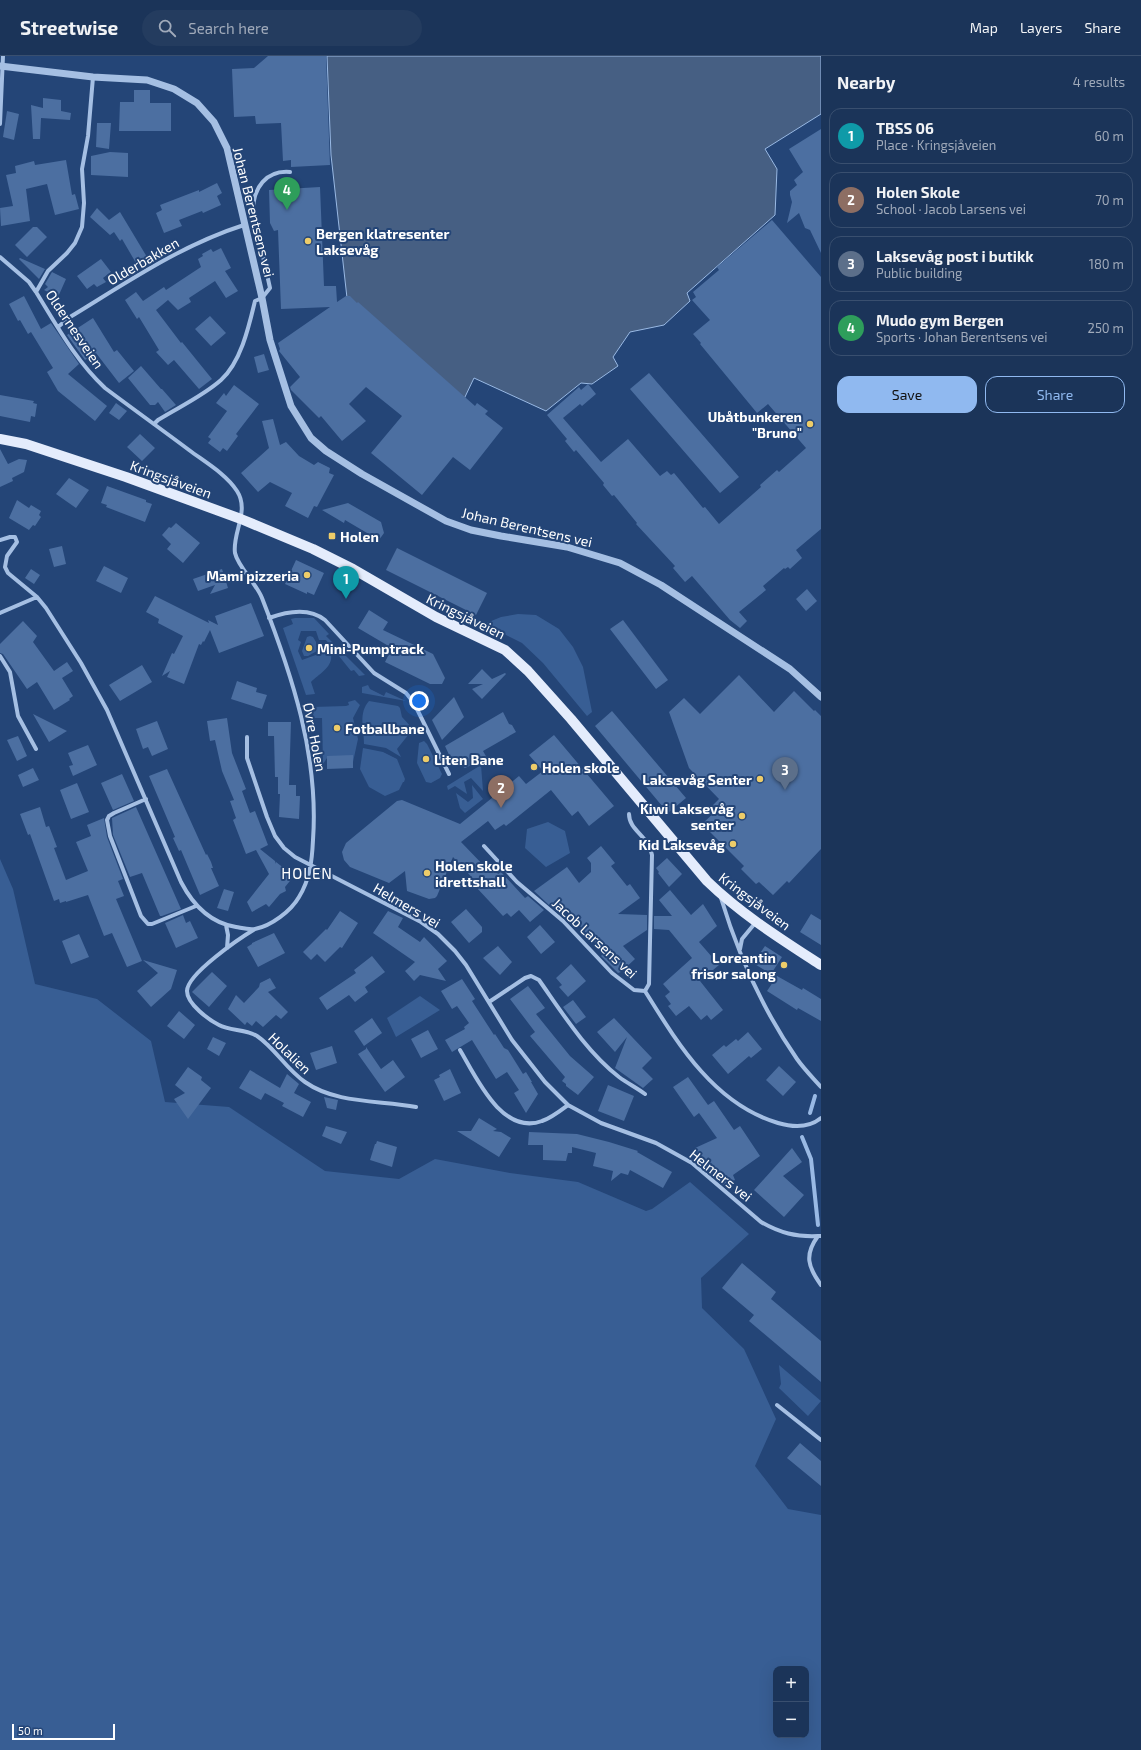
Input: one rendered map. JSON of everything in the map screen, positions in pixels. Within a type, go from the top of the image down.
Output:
[{"type":"main road","name":"Kringsjåveien","points":[[0,439],[26,444],[85,463],[241,519],[320,552],[436,617],[505,650],[517,660],[571,719],[720,895],[756,922],[821,964]]},
{"type":"street","points":[[0,124],[1,66],[3,56]]},
{"type":"street","name":"Johan Berentsens vei","points":[[1,66],[93,77],[147,80],[174,88],[197,103],[214,122],[226,148],[262,298],[270,340],[291,406],[310,438],[326,451],[362,474],[446,521],[472,530],[567,547],[620,563],[660,585],[790,669],[821,697]]},
{"type":"street","points":[[36,292],[48,271],[75,243],[82,227],[84,203],[82,169],[88,136],[93,77]]},
{"type":"street","name":"Johan Berentsens vei","points":[[154,424],[222,379],[234,362],[248,333],[255,301],[262,298],[270,288],[253,211],[253,200],[262,183],[273,173],[280,171],[290,172]]},
{"type":"street","name":"Olderbakken","points":[[58,327],[70,317],[171,256],[219,233],[244,225]]},
{"type":"street","name":"Oldernesveien","points":[[0,257],[29,282],[90,374],[105,388],[216,470],[232,485],[238,493],[241,503],[241,519]]},
{"type":"street","name":"Øvre Holen","points":[[241,519],[235,553],[239,563],[259,591],[288,669],[308,748],[313,782],[315,818],[312,864],[304,889],[294,906],[283,916],[255,929]]},
{"type":"street","points":[[0,540],[10,537],[15,538],[17,542],[7,556],[5,567],[13,578],[37,597],[81,663],[107,710],[184,888],[196,906],[211,918],[226,925],[255,929]]},
{"type":"street","points":[[0,614],[37,597]]},
{"type":"street","points":[[269,618],[283,613],[306,611],[316,614],[325,620],[374,673],[406,693],[414,703],[449,774]]},
{"type":"street","points":[[0,656],[10,672],[18,716],[36,749]]},
{"type":"street","points":[[247,737],[247,758],[275,836],[284,848],[295,856],[312,864]]},
{"type":"street","points":[[146,799],[114,813],[109,816],[107,820],[110,836],[141,916],[148,924],[152,924],[196,906]]},
{"type":"street","points":[[629,814],[629,820],[648,844],[652,855],[649,984],[645,992]]},
{"type":"street","name":"Jacob Larsens vei","points":[[484,846],[516,882],[563,922],[612,973],[634,990],[645,992],[671,1033],[695,1064],[720,1091],[752,1113],[789,1126],[805,1126],[821,1118]]},
{"type":"street","name":"Helmers vei","points":[[312,864],[421,922],[438,934],[455,951],[466,965],[512,1040],[545,1082],[568,1105],[600,1122],[656,1143],[692,1163],[761,1222],[773,1228],[795,1235],[819,1236]]},
{"type":"street","points":[[720,895],[728,921],[758,992],[780,1033],[798,1060],[821,1087]]},
{"type":"street","points":[[740,950],[742,939],[756,922]]},
{"type":"street","points":[[226,925],[228,935],[227,948]]},
{"type":"street","name":"Holalien","points":[[255,929],[227,948],[205,966],[190,982],[187,990],[189,998],[204,1015],[221,1026],[255,1035],[265,1042],[295,1075],[306,1083],[320,1090],[374,1103],[416,1107]]},
{"type":"street","points":[[489,1002],[525,978],[531,976],[539,980],[577,1034],[593,1052],[619,1077],[645,1094]]},
{"type":"street","points":[[460,1050],[492,1103],[510,1118],[520,1122],[532,1123],[542,1121],[568,1105]]},
{"type":"street","points":[[819,1236],[809,1252],[809,1262],[813,1274],[821,1285]]},
{"type":"street","points":[[777,1405],[791,1418],[820,1438]]},
{"type":"shaded area","points":[[327,56],[821,56],[821,114],[765,149],[777,169],[775,215],[687,293],[690,301],[664,325],[630,332],[613,357],[618,366],[592,384],[581,383],[546,411],[474,378],[464,399],[347,298],[331,155]]},
{"type":"shaded area","points":[[518,614],[536,615],[559,629],[573,647],[583,667],[592,712],[587,716],[543,663],[522,643],[484,624],[501,617]]},
{"type":"shaded area","points":[[314,618],[329,634],[326,636],[365,675],[359,676],[354,670],[351,671],[326,640],[319,640],[316,631],[301,631],[298,640],[301,642],[298,651],[302,660],[324,652],[331,655],[328,667],[311,682],[315,694],[306,695],[283,628],[293,624],[291,619]]},
{"type":"shaded area","name":"Mini-Pumptrack","points":[[307,637],[313,637],[316,642],[317,651],[308,656],[304,656],[302,651]]},
{"type":"shaded area","points":[[368,685],[370,689],[384,696],[386,692],[406,701],[362,693],[362,687]]},
{"type":"shaded area","points":[[355,700],[360,705],[353,718],[358,739],[353,762],[327,758],[323,764],[322,718],[313,718],[313,707],[346,706],[349,705],[348,702]]},
{"type":"shaded area","points":[[369,701],[398,706],[402,717],[413,729],[397,749],[401,757],[386,748],[364,744],[362,722],[364,711]]},
{"type":"shaded area","name":"Liten Bane","points":[[424,741],[442,774],[440,778],[431,783],[426,782],[417,763],[419,743]]},
{"type":"shaded area","points":[[363,748],[383,752],[397,759],[405,779],[399,790],[385,796],[369,787],[360,769]]},
{"type":"shaded area","points":[[481,765],[483,791],[471,778],[464,782],[467,794],[455,786],[448,790],[447,786]]},
{"type":"shaded area","points":[[472,785],[483,799],[465,813],[460,808],[456,793],[468,802],[473,798]]},
{"type":"shaded area","points":[[548,822],[565,831],[570,853],[546,867],[525,848],[527,829]]},
{"type":"shaded area","points":[[0,859],[13,889],[35,984],[97,999],[151,1041],[165,1102],[229,1107],[325,1171],[399,1179],[435,1159],[510,1173],[578,1182],[646,1211],[652,1209],[690,1182],[749,1234],[701,1278],[702,1308],[744,1349],[776,1419],[755,1466],[788,1509],[821,1515],[821,1750],[0,1750]]},
{"type":"shaded area","points":[[420,996],[440,1010],[396,1037],[387,1018]]},
{"type":"shaded area","points":[[779,1365],[821,1401],[808,1416],[779,1388],[781,1384]]},
{"type":"building","points":[[268,56],[326,56],[330,165],[291,167],[291,160],[283,161],[281,123],[256,124],[255,116],[234,117],[232,69],[254,68]]},
{"type":"building","points":[[134,90],[150,90],[150,103],[171,103],[171,131],[119,131],[120,102],[134,102]]},
{"type":"building","points":[[43,98],[61,100],[61,111],[71,113],[70,120],[41,118],[40,139],[33,139],[31,105],[43,108]]},
{"type":"building","points":[[7,111],[19,114],[14,140],[3,137]]},
{"type":"building","points":[[97,123],[111,123],[109,149],[96,147]]},
{"type":"building","points":[[821,129],[821,253],[810,230],[805,228],[799,213],[787,223],[792,202],[790,191],[797,185],[794,180],[803,172],[789,149]]},
{"type":"building","points":[[110,152],[128,153],[128,177],[91,175],[91,156]]},
{"type":"building","points":[[66,160],[72,195],[75,194],[79,209],[55,215],[47,184],[26,189],[30,221],[1,226],[0,208],[13,206],[6,175],[16,173],[15,166],[34,161],[35,165]]},
{"type":"building","points":[[217,183],[222,193],[217,196],[221,205],[203,213],[202,211],[179,220],[182,226],[164,233],[156,213],[162,210],[160,205],[199,190],[199,192]]},
{"type":"building","points":[[320,187],[324,286],[336,286],[337,302],[346,296],[350,296],[357,303],[358,302],[475,406],[477,403],[488,411],[485,414],[503,428],[470,470],[453,457],[422,495],[371,453],[402,416],[366,387],[349,404],[366,421],[342,441],[321,416],[319,418],[291,390],[290,387],[300,377],[279,351],[280,349],[278,343],[330,307],[281,309],[278,230],[274,231],[270,223],[269,190]]},
{"type":"building","points":[[97,208],[109,220],[120,212],[147,257],[136,263],[122,239],[120,241],[114,232],[110,235],[90,217]]},
{"type":"building","name":"Ubåtbunkeren \"Bruno\"","points":[[772,220],[821,277],[821,529],[796,550],[802,558],[790,569],[788,567],[785,569],[784,568],[763,586],[766,590],[739,612],[747,621],[740,628],[730,620],[692,576],[685,582],[673,568],[675,566],[636,524],[637,523],[614,495],[612,496],[603,485],[604,483],[576,450],[574,452],[565,441],[567,439],[547,415],[579,387],[581,390],[588,384],[596,394],[582,406],[580,404],[563,418],[601,462],[628,439],[660,476],[667,471],[671,475],[674,473],[703,508],[705,507],[719,524],[761,487],[760,485],[777,470],[779,472],[806,448],[768,404],[757,413],[700,344],[701,343],[693,334],[710,320],[692,300],[696,297],[693,292],[719,270],[717,267]]},
{"type":"building","points":[[33,227],[37,227],[47,237],[27,257],[15,245]]},
{"type":"building","points":[[221,248],[231,268],[225,271],[238,291],[226,298],[215,281],[189,298],[191,302],[178,310],[168,300],[156,310],[181,343],[182,342],[212,379],[199,389],[174,360],[168,365],[156,352],[159,350],[139,317],[137,319],[125,300],[136,292],[143,301],[164,287],[166,290],[201,267],[198,259],[203,256],[202,254],[211,249],[213,252]]},
{"type":"building","points":[[20,258],[45,269],[39,279],[19,259]]},
{"type":"building","points":[[101,259],[111,272],[103,278],[106,282],[97,287],[94,284],[87,289],[77,276]]},
{"type":"building","points":[[52,272],[66,279],[58,297],[44,290],[48,287],[45,284]]},
{"type":"building","points":[[24,296],[41,329],[51,323],[79,364],[68,374],[107,406],[95,421],[58,391],[47,372],[53,368],[31,332],[28,334],[20,320],[18,321],[9,304]]},
{"type":"building","points":[[210,316],[226,333],[211,346],[195,329]]},
{"type":"building","points":[[93,318],[114,352],[117,350],[134,371],[119,383],[96,353],[85,360],[67,335]]},
{"type":"building","points":[[264,354],[269,370],[258,373],[254,357]]},
{"type":"building","points":[[141,366],[176,405],[165,412],[158,402],[155,405],[150,405],[128,378]]},
{"type":"building","points":[[649,373],[739,477],[720,493],[630,389]]},
{"type":"building","points":[[234,385],[259,404],[236,434],[238,436],[227,451],[223,448],[220,452],[208,443],[211,439],[208,437],[227,411],[216,403],[224,393],[226,396]]},
{"type":"building","points":[[0,395],[34,401],[33,403],[37,404],[35,417],[31,416],[30,422],[0,416]]},
{"type":"building","points":[[116,403],[127,411],[119,420],[109,413]]},
{"type":"building","points":[[273,419],[280,445],[286,442],[299,456],[314,465],[318,462],[330,468],[329,473],[334,475],[317,507],[314,506],[308,518],[285,506],[292,493],[270,482],[258,492],[241,473],[269,448],[262,421]]},
{"type":"building","points":[[140,434],[155,448],[142,461],[127,447]]},
{"type":"building","points":[[0,449],[8,464],[19,459],[27,460],[24,472],[12,478],[13,481],[0,487]]},
{"type":"building","points":[[69,478],[89,490],[76,508],[56,494]]},
{"type":"building","points":[[107,486],[146,500],[146,502],[152,504],[145,522],[106,507],[107,505],[101,503]]},
{"type":"building","points":[[17,500],[29,508],[31,505],[41,511],[39,515],[41,517],[35,526],[33,525],[29,530],[9,518]]},
{"type":"building","points":[[348,503],[381,522],[384,533],[379,540],[345,520],[344,523],[322,510]]},
{"type":"building","points":[[176,523],[200,543],[183,563],[167,549],[171,544],[162,535],[169,527],[171,528]]},
{"type":"building","points":[[62,546],[66,564],[54,567],[49,549]]},
{"type":"building","points":[[397,548],[487,593],[476,615],[386,570]]},
{"type":"building","points":[[296,560],[324,573],[314,595],[307,592],[307,594],[285,584]]},
{"type":"building","points":[[104,566],[128,578],[121,593],[96,581]]},
{"type":"building","points":[[31,569],[40,575],[34,584],[25,578]]},
{"type":"building","points":[[222,569],[228,588],[210,594],[215,585],[198,591],[193,579]]},
{"type":"building","points":[[807,589],[817,601],[806,611],[796,599]]},
{"type":"building","points":[[155,596],[209,623],[208,620],[218,625],[215,616],[251,603],[264,636],[219,653],[210,630],[204,642],[203,641],[201,645],[199,644],[184,684],[167,677],[170,671],[162,676],[172,653],[174,654],[183,636],[158,623],[159,619],[146,612]]},
{"type":"building","points":[[369,610],[388,622],[383,630],[433,654],[445,678],[442,684],[430,684],[385,662],[392,648],[358,628]]},
{"type":"building","points":[[623,620],[668,680],[656,689],[610,629]]},
{"type":"building","points":[[23,621],[37,636],[33,642],[54,671],[67,662],[73,671],[62,678],[73,696],[69,699],[70,700],[54,710],[37,682],[27,689],[3,654],[0,653],[0,644]]},
{"type":"building","points":[[142,665],[152,682],[120,701],[109,685]]},
{"type":"building","points":[[482,669],[492,679],[505,673],[506,674],[482,699],[472,689],[483,684],[468,684]]},
{"type":"building","name":"Laksevåg Senter","points":[[739,675],[774,712],[794,691],[821,716],[821,849],[789,883],[787,881],[773,895],[759,882],[756,884],[741,869],[744,866],[702,824],[717,810],[712,806],[719,799],[689,768],[669,712],[684,698],[700,714]]},
{"type":"building","points":[[237,681],[257,688],[256,692],[267,695],[262,709],[231,699]]},
{"type":"building","points":[[454,697],[464,717],[442,740],[432,720]]},
{"type":"building","points":[[612,711],[686,798],[668,813],[595,726]]},
{"type":"building","points":[[503,712],[509,724],[512,725],[516,732],[483,751],[487,758],[465,768],[451,759],[445,746]]},
{"type":"building","points":[[33,714],[67,731],[49,742]]},
{"type":"building","points":[[227,718],[232,753],[246,789],[242,791],[250,813],[255,811],[268,845],[260,849],[275,861],[276,864],[276,862],[294,876],[285,887],[286,891],[280,894],[269,907],[266,904],[252,912],[247,902],[269,874],[256,850],[246,854],[233,820],[236,818],[230,801],[234,800],[222,771],[215,740],[210,741],[207,721]]},
{"type":"building","points":[[157,721],[168,749],[152,756],[148,747],[143,749],[136,729]]},
{"type":"building","points":[[268,722],[291,722],[289,785],[296,785],[296,796],[300,796],[299,819],[279,817],[280,794],[278,794],[278,777],[275,777],[274,736],[268,736]]},
{"type":"building","points":[[554,735],[614,806],[589,826],[578,811],[572,816],[551,790],[506,826],[504,824],[495,830],[488,821],[461,842],[488,870],[492,873],[495,870],[498,874],[501,872],[525,898],[528,896],[544,910],[530,922],[519,910],[511,917],[507,913],[503,916],[476,887],[479,885],[453,857],[437,896],[429,899],[407,891],[405,871],[389,883],[350,867],[344,860],[342,852],[346,843],[397,801],[402,800],[460,824],[519,776],[526,784],[543,771],[529,755]]},
{"type":"building","points":[[18,736],[27,756],[17,761],[7,740]]},
{"type":"building","points":[[88,745],[97,765],[73,776],[69,766],[73,765],[68,753]]},
{"type":"building","points":[[353,755],[353,768],[327,769],[327,756]]},
{"type":"building","points":[[33,768],[39,780],[23,787],[18,775]]},
{"type":"building","points":[[167,769],[206,855],[207,854],[211,862],[213,868],[211,868],[219,886],[200,895],[181,850],[179,851],[173,838],[175,837],[149,776]]},
{"type":"building","points":[[122,774],[134,801],[113,810],[101,783]]},
{"type":"building","points":[[77,783],[89,812],[71,819],[60,790]]},
{"type":"building","points":[[40,807],[46,827],[49,826],[57,847],[54,848],[66,880],[88,871],[76,842],[91,836],[87,825],[104,818],[107,837],[123,879],[118,881],[124,896],[116,899],[142,961],[127,967],[112,933],[104,936],[88,895],[66,902],[60,903],[59,899],[54,901],[30,834],[28,835],[20,814]]},
{"type":"building","points":[[136,807],[181,909],[162,916],[160,916],[142,873],[130,877],[113,835],[112,818]]},
{"type":"building","points":[[601,846],[615,863],[611,866],[627,886],[630,884],[640,898],[618,914],[647,915],[647,930],[623,946],[635,959],[618,973],[601,956],[604,953],[564,908],[561,912],[552,903],[549,905],[534,891],[567,867],[579,883],[591,872],[591,863],[587,858]]},
{"type":"building","points":[[667,858],[682,874],[669,887],[656,868]]},
{"type":"building","points":[[224,889],[234,892],[228,911],[217,908]]},
{"type":"building","points":[[670,890],[691,915],[703,904],[717,926],[699,942],[719,965],[700,981],[723,1010],[711,1020],[707,1015],[701,1020],[689,1006],[676,1016],[668,1006],[671,1004],[665,996],[670,992],[663,984],[692,958],[669,930],[654,929],[654,916],[672,916],[659,900]]},
{"type":"building","points":[[466,909],[482,927],[482,932],[469,943],[451,922]]},
{"type":"building","points":[[340,911],[358,923],[342,948],[340,947],[325,962],[317,954],[311,960],[303,952],[326,929],[327,930]]},
{"type":"building","points":[[388,911],[403,918],[398,927],[420,942],[424,937],[447,961],[438,969],[446,981],[420,975],[414,981],[405,971],[415,962],[373,933]]},
{"type":"building","points":[[811,914],[821,920],[821,945],[800,932]]},
{"type":"building","points":[[183,915],[186,923],[190,921],[198,938],[176,948],[165,923]]},
{"type":"building","points":[[540,925],[555,942],[541,954],[527,937]]},
{"type":"building","points":[[274,933],[285,953],[258,967],[247,947],[252,943]]},
{"type":"building","points":[[79,934],[89,957],[71,964],[62,941]]},
{"type":"building","points":[[498,946],[512,962],[500,975],[483,958]]},
{"type":"building","points":[[765,946],[782,957],[771,974],[753,963]]},
{"type":"building","points":[[372,956],[385,972],[365,987],[368,992],[355,1002],[349,995],[327,1010],[319,998],[356,973],[354,970]]},
{"type":"building","points":[[143,960],[177,970],[171,989],[151,1007],[137,991],[158,973]]},
{"type":"building","points":[[571,964],[586,981],[568,997],[559,987],[562,985],[556,978]]},
{"type":"building","points":[[212,972],[227,986],[209,1007],[192,992]]},
{"type":"building","points":[[777,976],[802,990],[803,988],[821,999],[821,1021],[798,1008],[797,1010],[767,991]]},
{"type":"building","points":[[270,978],[276,988],[268,992],[288,1012],[281,1019],[276,1015],[263,1027],[256,1021],[252,1026],[247,1022],[245,1025],[228,1009],[236,995],[244,1003],[259,987],[260,983]]},
{"type":"building","points":[[462,979],[475,999],[472,1001],[494,1035],[495,1034],[504,1048],[508,1050],[523,1074],[526,1072],[538,1094],[526,1113],[514,1093],[519,1090],[507,1072],[496,1079],[472,1040],[452,1052],[445,1040],[465,1029],[464,1027],[469,1023],[457,1006],[452,1009],[441,991]]},
{"type":"building","points":[[528,986],[545,1008],[536,1014],[570,1056],[594,1077],[578,1095],[566,1086],[566,1084],[562,1081],[565,1077],[530,1036],[535,1032],[510,999]]},
{"type":"building","points":[[573,1000],[586,1017],[576,1024],[563,1007]]},
{"type":"building","points":[[179,1011],[195,1025],[184,1039],[167,1026]]},
{"type":"building","points":[[372,1018],[382,1033],[364,1046],[354,1031]]},
{"type":"building","points":[[614,1018],[652,1058],[642,1068],[653,1079],[643,1088],[615,1068],[627,1037],[615,1052],[597,1032]]},
{"type":"building","points":[[428,1030],[438,1049],[421,1058],[411,1039]]},
{"type":"building","points":[[748,1032],[762,1049],[751,1058],[749,1056],[728,1074],[712,1055],[724,1045],[726,1047],[736,1039],[738,1041]]},
{"type":"building","points":[[213,1037],[226,1043],[219,1056],[207,1049]]},
{"type":"building","points":[[332,1046],[337,1063],[316,1070],[310,1053]]},
{"type":"building","points":[[366,1047],[381,1069],[393,1060],[405,1077],[385,1092],[358,1054],[366,1049]]},
{"type":"building","points":[[779,1066],[796,1082],[783,1096],[766,1080]]},
{"type":"building","points":[[188,1067],[202,1077],[201,1080],[211,1088],[188,1119],[174,1099],[185,1093],[175,1085]]},
{"type":"building","points":[[450,1069],[461,1093],[444,1101],[434,1080],[440,1077],[439,1075]]},
{"type":"building","points":[[250,1070],[280,1088],[287,1074],[299,1084],[294,1093],[311,1102],[303,1117],[282,1106],[284,1103],[265,1093],[261,1100],[239,1088]]},
{"type":"building","points":[[688,1077],[708,1105],[714,1101],[734,1130],[740,1126],[760,1156],[733,1175],[735,1180],[723,1185],[705,1170],[695,1148],[717,1138],[699,1113],[694,1117],[673,1087]]},
{"type":"building","points":[[608,1085],[634,1096],[624,1121],[598,1111]]},
{"type":"building","points":[[324,1097],[338,1100],[336,1110],[327,1108]]},
{"type":"building","points":[[479,1118],[497,1129],[493,1131],[501,1132],[511,1138],[499,1157],[457,1131],[471,1131]]},
{"type":"building","points":[[326,1126],[347,1132],[341,1144],[322,1136]]},
{"type":"building","points":[[529,1132],[577,1134],[609,1142],[638,1151],[637,1152],[672,1172],[663,1188],[630,1170],[628,1175],[621,1173],[611,1181],[613,1171],[593,1166],[596,1153],[572,1147],[572,1153],[568,1153],[566,1161],[543,1160],[543,1145],[528,1145]]},
{"type":"building","points":[[377,1141],[397,1147],[392,1167],[370,1160]]},
{"type":"building","points":[[792,1148],[802,1162],[783,1176],[804,1195],[784,1217],[754,1190]]},
{"type":"building","points":[[742,1263],[776,1292],[771,1299],[821,1341],[821,1382],[749,1321],[754,1315],[722,1288]]},
{"type":"building","points":[[800,1443],[821,1461],[821,1486],[787,1458]]},
{"type":"waterway","points":[[810,1113],[815,1096]]},
{"type":"waterway","points":[[802,1137],[811,1159],[818,1225]]},
{"type":"place","name":"Mudo gym Bergen","points":[[287,210]]},
{"type":"place","name":"Bergen klatresenter Laksevåg","points":[[308,241]]},
{"type":"place","name":"Ubåtbunkeren \"Bruno\"","points":[[810,424]]},
{"type":"place","name":"Holen","points":[[332,536]]},
{"type":"place","name":"Mami pizzeria","points":[[307,575]]},
{"type":"place","name":"TBSS 06","points":[[346,599]]},
{"type":"place","name":"Mini-Pumptrack","points":[[309,648]]},
{"type":"place","name":"Fotballbane","points":[[337,728]]},
{"type":"place","name":"Liten Bane","points":[[426,759]]},
{"type":"place","name":"Holen skole","points":[[534,767]]},
{"type":"place","name":"Laksevåg Senter","points":[[760,779]]},
{"type":"place","name":"Laksevåg post i butikk","points":[[785,790]]},
{"type":"place","name":"Holen Skole","points":[[501,808]]},
{"type":"place","name":"Kiwi Laksevåg senter","points":[[742,816]]},
{"type":"place","name":"Kid Laksevåg","points":[[733,844]]},
{"type":"place","name":"Holen skole idrettshall","points":[[427,873]]},
{"type":"place","name":"Loreantin frisør salong","points":[[784,965]]},
{"type":"district","name":"HOLEN","points":[[307,873]]}]
